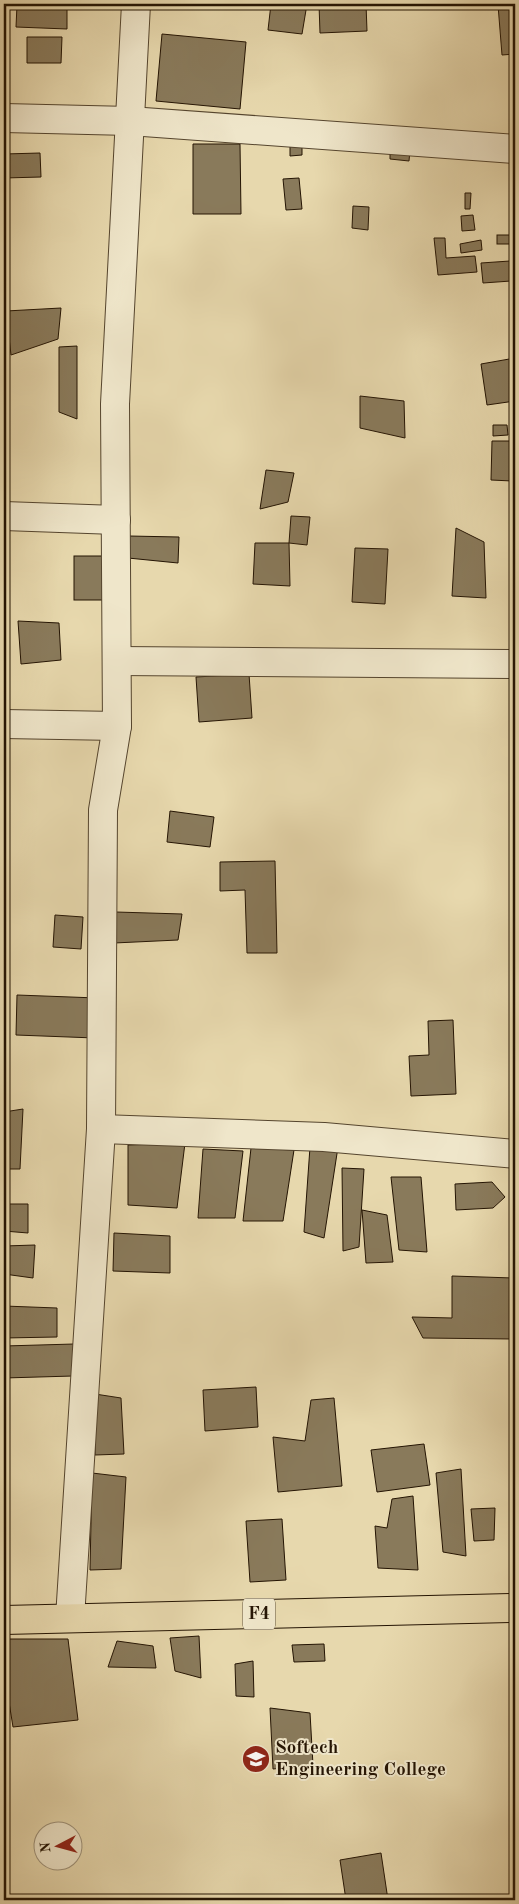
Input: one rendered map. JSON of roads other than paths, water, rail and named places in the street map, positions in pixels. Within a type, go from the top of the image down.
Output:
[{"type":"main road","name":"F4","points":[[4,1620],[515,1608]]},
{"type":"street","points":[[70,1618],[101,1128],[103,810],[117,726],[115,404],[136,4]]},
{"type":"street","points":[[4,118],[130,121],[515,149]]},
{"type":"street","points":[[4,516],[116,520]]},
{"type":"street","points":[[117,661],[515,664]]},
{"type":"street","points":[[4,724],[117,726]]},
{"type":"street","points":[[101,1128],[324,1137],[515,1154]]},
{"type":"place","name":"Softech Engineering College","points":[[256,1759]]}]
